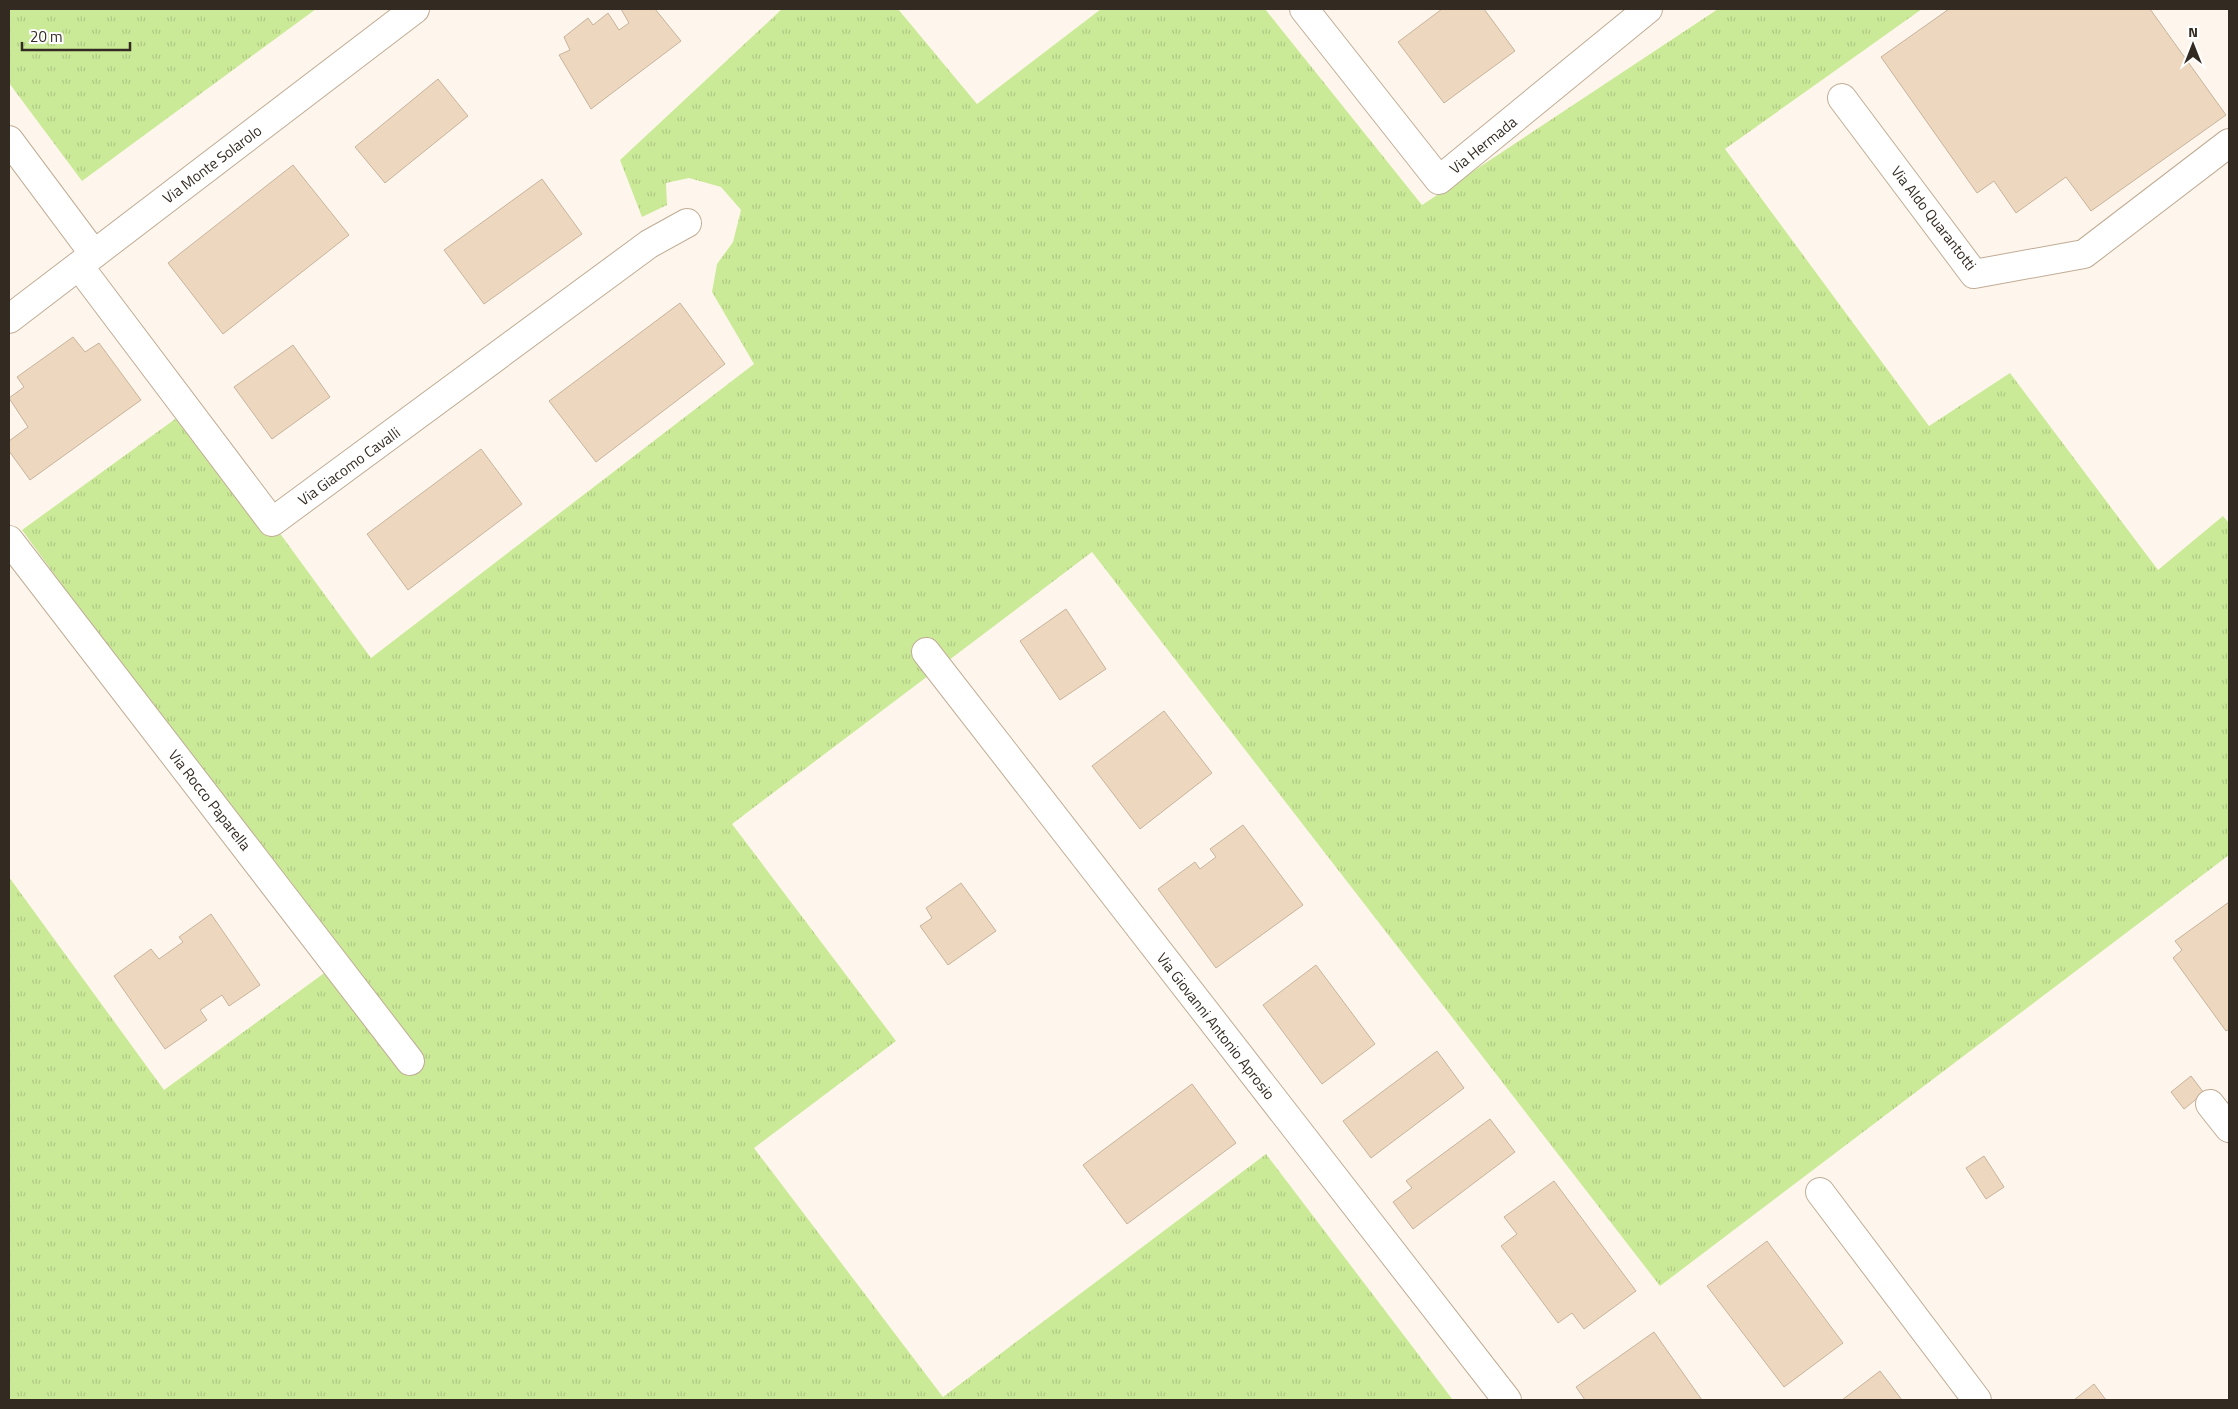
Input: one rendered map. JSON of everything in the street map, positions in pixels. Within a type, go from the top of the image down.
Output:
[{"type":"street","name":"Via Monte Solarolo","points":[[9,319],[415,9]]},
{"type":"street","name":"Via Hermada","points":[[1304,9],[1439,180],[1648,9]]},
{"type":"street","name":"Via Aldo Quarantotti","points":[[1842,98],[1974,274],[2084,254],[2229,143]]},
{"type":"street","name":"Via Giacomo Cavalli","points":[[9,140],[86,260],[272,522],[649,244],[687,223]]},
{"type":"street","name":"Via Rocco Paparella","points":[[9,540],[410,1061]]},
{"type":"street","name":"Via Giovanni Antonio Aprosio","points":[[926,652],[1507,1400]]},
{"type":"street","points":[[2210,1104],[2229,1128]]},
{"type":"street","points":[[1820,1192],[1977,1400]]},
{"type":"green space","points":[[9,9],[316,9],[82,181],[9,83]]},
{"type":"green space","points":[[782,9],[898,9],[977,104],[1101,9],[1265,9],[1422,205],[1718,9],[1922,9],[1725,149],[1929,426],[2010,373],[2158,570],[2223,516],[2229,523],[2229,855],[1660,1286],[1092,552],[732,824],[896,1041],[754,1148],[943,1397],[1266,1154],[1453,1400],[9,1400],[9,877],[164,1090],[338,963],[22,530],[189,409],[371,658],[754,364],[712,292],[717,264],[733,242],[741,210],[721,187],[689,178],[666,183],[667,205],[642,217],[620,160]]},
{"type":"building","points":[[621,9],[655,9],[681,41],[591,109],[559,55],[570,50],[564,37],[588,18],[593,25],[608,13],[619,30],[629,23]]},
{"type":"building","points":[[1442,9],[1484,9],[1515,51],[1444,103],[1398,42]]},
{"type":"building","points":[[1949,9],[2150,9],[2226,115],[2091,211],[2066,177],[2016,213],[1994,181],[1977,193],[1881,57]]},
{"type":"building","points":[[438,79],[468,116],[385,183],[355,147]]},
{"type":"building","points":[[293,165],[349,235],[223,334],[168,263]]},
{"type":"building","points":[[542,179],[582,234],[484,304],[444,250]]},
{"type":"building","points":[[680,303],[725,364],[596,462],[549,401]]},
{"type":"building","points":[[73,337],[85,352],[99,343],[141,400],[30,480],[9,451],[9,441],[28,427],[9,398],[24,387],[17,377]]},
{"type":"building","points":[[293,345],[330,397],[272,439],[234,387]]},
{"type":"building","points":[[481,449],[522,504],[408,590],[367,534]]},
{"type":"building","points":[[1066,609],[1106,669],[1060,700],[1020,641]]},
{"type":"building","points":[[1164,711],[1212,773],[1140,829],[1092,766]]},
{"type":"building","points":[[1243,825],[1303,905],[1216,968],[1158,889],[1195,862],[1200,869],[1216,857],[1210,849]]},
{"type":"building","points":[[961,883],[996,931],[948,965],[920,926],[932,918],[926,908]]},
{"type":"building","points":[[2229,902],[2229,1029],[2226,1031],[2173,958],[2182,950],[2175,941]]},
{"type":"building","points":[[211,914],[260,985],[229,1006],[222,995],[200,1010],[207,1020],[165,1049],[114,976],[151,949],[159,959],[183,942],[179,937]]},
{"type":"building","points":[[1316,965],[1375,1044],[1322,1084],[1263,1005]]},
{"type":"building","points":[[1437,1051],[1464,1088],[1371,1158],[1343,1121]]},
{"type":"building","points":[[2191,1076],[2204,1093],[2184,1109],[2171,1092]]},
{"type":"building","points":[[1192,1084],[1236,1143],[1127,1224],[1083,1165]]},
{"type":"building","points":[[1490,1119],[1515,1152],[1413,1229],[1393,1202],[1412,1188],[1406,1181]]},
{"type":"building","points":[[1984,1156],[2004,1187],[1986,1199],[1966,1168]]},
{"type":"building","points":[[1554,1181],[1636,1291],[1584,1329],[1572,1313],[1558,1323],[1501,1246],[1517,1234],[1504,1217]]},
{"type":"building","points":[[1767,1241],[1843,1343],[1784,1387],[1707,1286]]},
{"type":"building","points":[[1654,1332],[1702,1400],[1585,1400],[1576,1387]]},
{"type":"building","points":[[1880,1371],[1902,1400],[1842,1400]]},
{"type":"building","points":[[2094,1384],[2106,1400],[2074,1400]]}]
